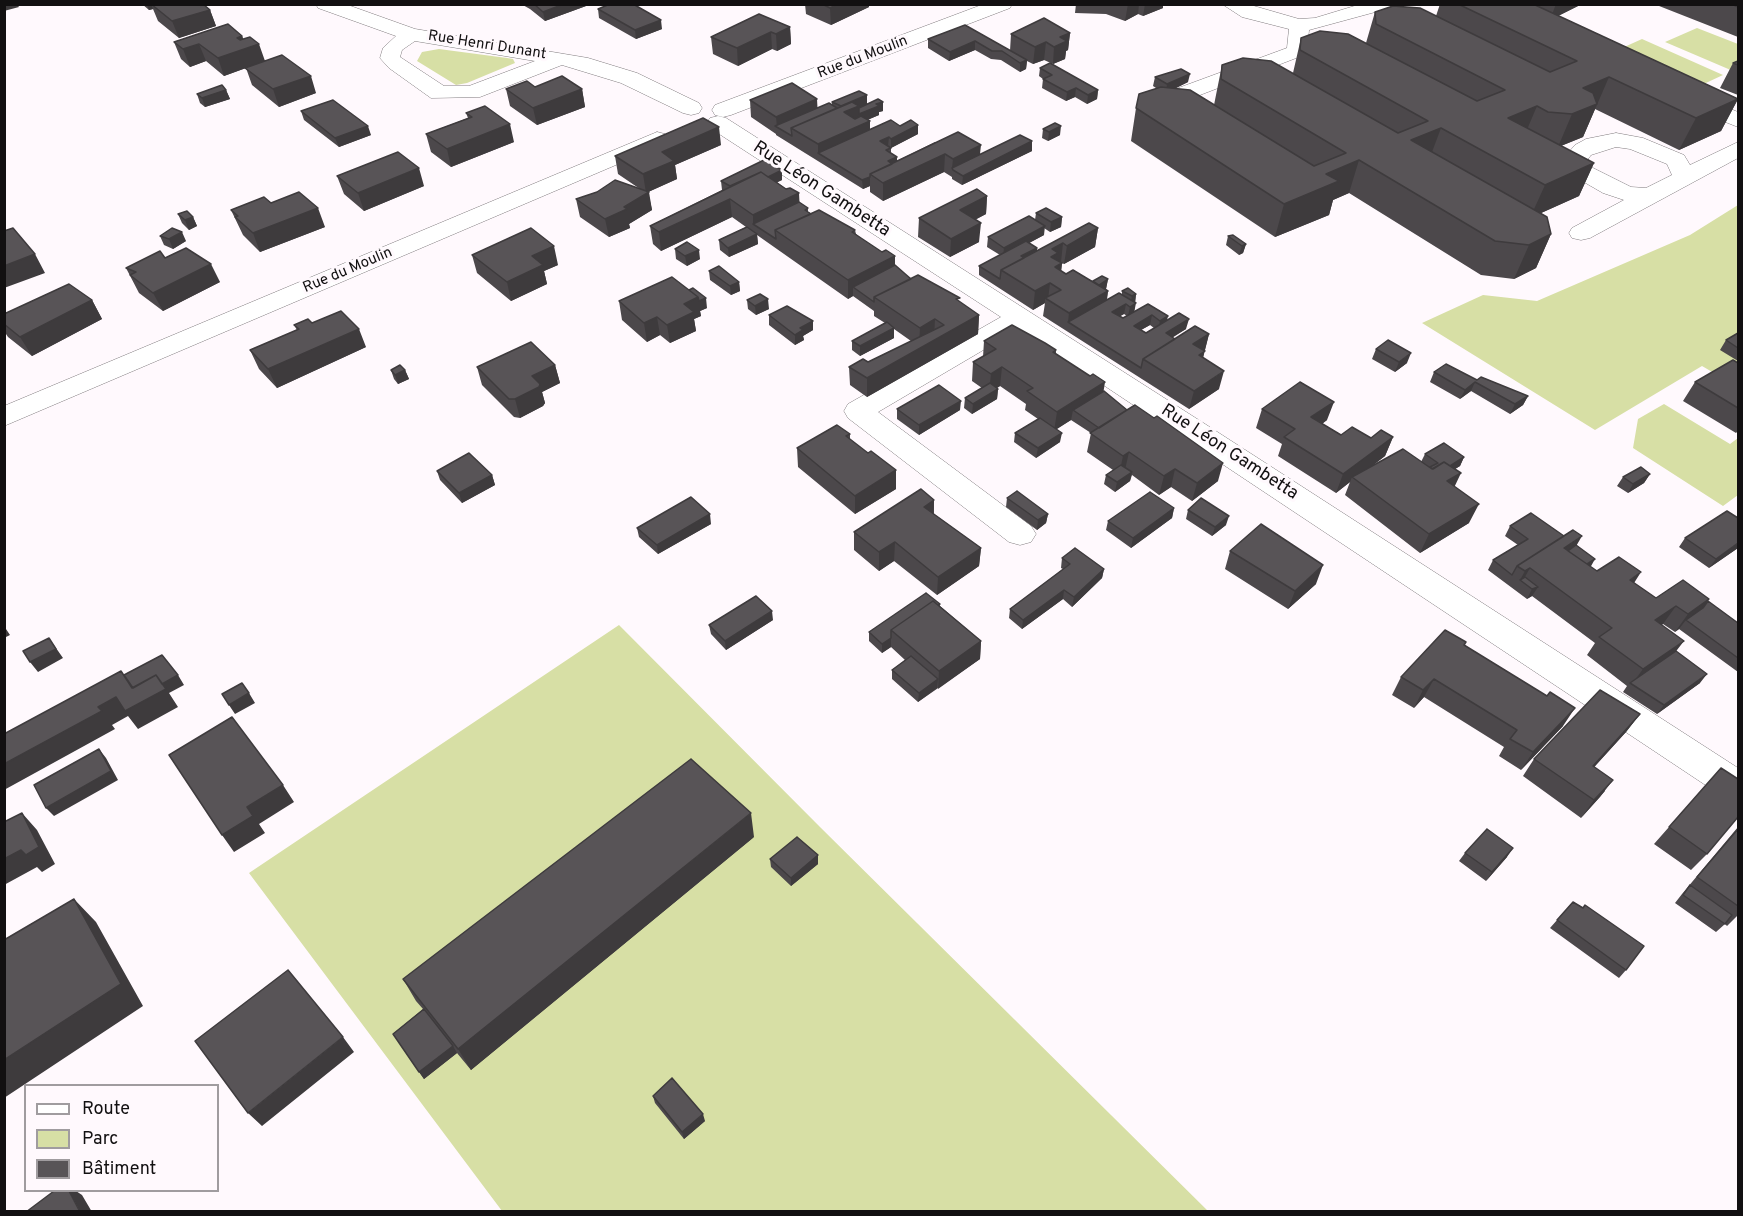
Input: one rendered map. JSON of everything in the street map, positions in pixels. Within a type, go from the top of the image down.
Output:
[{"type":"street","name":"Rue Henri Dunant","points":[[325,4],[411,34],[562,58],[621,75],[706,117]]},
{"type":"street","name":"Rue du Moulin","points":[[4,417],[706,117],[1003,4]]},
{"type":"street","points":[[1231,4],[1249,13],[1299,25],[1317,24],[1383,4]]},
{"type":"street","points":[[1200,120],[1170,99],[1297,51],[1299,25]]},
{"type":"street","name":"Rue Henri Dunant","points":[[411,34],[394,46],[390,52],[390,58],[440,93],[472,92],[562,58]]},
{"type":"street","points":[[1665,88],[1738,120]]},
{"type":"street","name":"Rue Léon Gambetta","points":[[706,117],[1019,318],[1738,787]]},
{"type":"street","points":[[1651,196],[1628,194],[1611,188],[1578,169],[1576,158],[1583,150],[1594,144],[1616,140],[1635,143],[1676,160],[1685,177]]},
{"type":"street","points":[[1581,233],[1738,149]]},
{"type":"street","points":[[1019,318],[858,411],[1020,534]]},
{"type":"green space","points":[[1697,28],[1738,44],[1738,67],[1733,71],[1665,42]]},
{"type":"green space","points":[[1642,39],[1723,75],[1693,89],[1611,53]]},
{"type":"green space","points":[[439,49],[513,59],[515,63],[467,83],[456,85],[417,61],[422,52]]},
{"type":"green space","points":[[1738,205],[1738,387],[1702,366],[1595,430],[1422,323],[1483,295],[1537,301],[1690,235]]},
{"type":"green space","points":[[1664,404],[1730,444],[1738,438],[1738,495],[1723,506],[1633,448],[1638,419]]},
{"type":"green space","points":[[619,625],[1208,1211],[502,1211],[249,873]]},
{"type":"building","points":[[151,4],[203,4],[210,10],[172,21]]},
{"type":"building","points":[[534,4],[564,4],[543,12]]},
{"type":"building","points":[[610,4],[633,4],[661,20],[635,30],[598,9]]},
{"type":"building","points":[[822,4],[838,4],[830,8]]},
{"type":"building","points":[[1458,4],[1533,4],[1738,99],[1696,118],[1609,77],[1583,88],[1593,93],[1597,104],[1572,114],[1548,112],[1537,106],[1508,118],[1594,163],[1545,185],[1441,128],[1411,140],[1547,217],[1551,234],[1529,245],[1495,241],[1359,160],[1326,174],[1339,181],[1284,204],[1136,108],[1139,94],[1161,87],[1190,90],[1314,166],[1346,153],[1221,79],[1222,65],[1243,58],[1271,61],[1398,133],[1428,121],[1300,50],[1301,38],[1320,31],[1348,34],[1477,101],[1505,90],[1376,24],[1375,12],[1393,6],[1420,8],[1550,72],[1577,61]]},
{"type":"building","points":[[759,14],[790,27],[776,34],[771,32],[737,48],[711,37]]},
{"type":"building","points":[[1044,18],[1070,33],[1060,37],[1067,41],[1054,47],[1046,42],[1035,47],[1011,34]]},
{"type":"building","points":[[228,24],[242,36],[237,38],[240,40],[250,37],[259,44],[218,58],[199,44],[183,49],[174,42]]},
{"type":"building","points":[[965,25],[1027,60],[1020,63],[1002,51],[992,51],[975,41],[950,52],[928,39]]},
{"type":"building","points":[[282,55],[311,76],[273,89],[245,68]]},
{"type":"building","points":[[1050,63],[1098,90],[1088,95],[1076,88],[1067,92],[1043,79],[1052,75],[1040,68]]},
{"type":"building","points":[[1181,69],[1190,74],[1167,84],[1155,77]]},
{"type":"building","points":[[562,76],[582,89],[533,108],[506,89],[527,81],[535,87]]},
{"type":"building","points":[[792,83],[817,99],[776,117],[750,100]]},
{"type":"building","points":[[222,85],[226,90],[202,98],[197,94]]},
{"type":"building","points":[[859,91],[867,95],[841,106],[832,102]]},
{"type":"building","points":[[878,99],[883,102],[876,104],[879,106],[859,114],[859,108]]},
{"type":"building","points":[[333,100],[368,126],[335,138],[301,111]]},
{"type":"building","points":[[852,102],[859,106],[844,112],[855,119],[861,116],[870,121],[818,144],[791,128]]},
{"type":"building","points":[[829,103],[837,108],[791,128],[792,136],[775,126]]},
{"type":"building","points":[[485,106],[510,124],[447,149],[426,134],[472,117],[466,113]]},
{"type":"building","points":[[703,118],[719,127],[662,152],[674,161],[643,174],[615,156]]},
{"type":"building","points":[[891,120],[900,126],[911,120],[918,125],[891,139],[889,137],[880,141],[891,148],[886,150],[897,157],[888,161],[892,164],[870,174],[870,177],[862,180],[818,153]]},
{"type":"building","points":[[1055,123],[1061,126],[1049,132],[1043,129]]},
{"type":"building","points":[[958,132],[981,145],[953,159],[945,154],[883,183],[870,174]]},
{"type":"building","points":[[1020,135],[1032,141],[963,176],[953,170],[952,168]]},
{"type":"building","points":[[398,152],[419,168],[358,193],[337,176]]},
{"type":"building","points":[[764,160],[782,170],[768,177],[761,172],[730,186],[721,181]]},
{"type":"building","points":[[761,172],[786,189],[790,188],[799,193],[753,215],[730,199],[659,232],[650,226]]},
{"type":"building","points":[[615,180],[649,192],[624,207],[627,209],[605,219],[576,199],[597,192]]},
{"type":"building","points":[[977,189],[987,196],[960,210],[981,223],[951,239],[919,218]]},
{"type":"building","points":[[299,192],[318,208],[253,233],[235,217],[238,216],[231,210],[264,197],[271,203]]},
{"type":"building","points":[[799,202],[808,208],[805,210],[811,214],[775,230],[776,239],[753,224]]},
{"type":"building","points":[[1046,208],[1062,217],[1051,222],[1036,213]]},
{"type":"building","points":[[819,210],[855,230],[852,232],[882,252],[886,250],[895,256],[848,280],[775,230]]},
{"type":"building","points":[[187,211],[193,217],[185,220],[178,214]]},
{"type":"building","points":[[1029,216],[1045,226],[1004,248],[988,237]]},
{"type":"building","points":[[1089,223],[1098,228],[1067,246],[1063,243],[1052,249],[1058,253],[1051,257],[1062,263],[1055,267],[1066,274],[1073,270],[1108,291],[1069,313],[1045,298],[1061,290],[1050,283],[1035,291],[1001,270]]},
{"type":"building","points":[[747,227],[757,234],[728,248],[719,240]]},
{"type":"building","points":[[13,228],[35,254],[4,266],[4,231]]},
{"type":"building","points":[[172,228],[182,232],[169,239],[160,236]]},
{"type":"building","points":[[531,228],[554,246],[532,256],[543,265],[507,282],[472,255]]},
{"type":"building","points":[[1233,235],[1246,244],[1242,246],[1228,236]]},
{"type":"building","points":[[1026,241],[1037,248],[1001,270],[1000,279],[979,266]]},
{"type":"building","points":[[687,242],[699,250],[685,256],[675,249]]},
{"type":"building","points":[[186,248],[211,264],[153,293],[130,275],[136,272],[126,268],[160,251],[165,258]]},
{"type":"building","points":[[895,265],[911,279],[874,297],[874,302],[853,287]]},
{"type":"building","points":[[719,266],[739,282],[730,286],[709,271]]},
{"type":"building","points":[[918,275],[960,298],[956,299],[979,315],[867,378],[849,367],[863,359],[868,362],[944,325],[935,319],[920,328],[874,297]]},
{"type":"building","points":[[1102,276],[1108,279],[1099,285],[1093,281]]},
{"type":"building","points":[[672,277],[698,297],[684,304],[694,312],[667,325],[657,317],[644,323],[619,301]]},
{"type":"building","points":[[69,284],[92,300],[20,337],[4,324],[4,314]]},
{"type":"building","points":[[693,288],[706,298],[699,301],[698,297],[689,290]]},
{"type":"building","points":[[1128,288],[1136,294],[1132,296],[1122,291]]},
{"type":"building","points":[[1119,293],[1136,303],[1130,307],[1126,304],[1112,312],[1123,318],[1148,304],[1168,316],[1160,321],[1152,315],[1134,326],[1146,333],[1179,313],[1189,319],[1166,333],[1175,339],[1143,359],[1141,368],[1068,322]]},
{"type":"building","points":[[760,294],[768,299],[755,306],[747,300]]},
{"type":"building","points":[[787,306],[813,321],[800,328],[803,330],[795,335],[769,315]]},
{"type":"building","points":[[341,311],[359,329],[268,369],[250,350],[299,329],[294,325],[308,319],[312,323]]},
{"type":"building","points":[[887,322],[894,328],[860,346],[852,341]]},
{"type":"building","points":[[1012,325],[1056,350],[1053,352],[1090,376],[1093,374],[1105,382],[1057,412],[1027,391],[1033,388],[1002,367],[991,374],[973,362],[996,349],[984,341]]},
{"type":"building","points":[[1195,326],[1209,334],[1193,344],[1205,351],[1199,355],[1224,371],[1194,391],[1143,359]]},
{"type":"building","points":[[1738,333],[1738,348],[1726,340]]},
{"type":"building","points":[[1388,340],[1411,353],[1399,362],[1376,349]]},
{"type":"building","points":[[531,342],[555,365],[532,376],[540,384],[539,387],[515,399],[509,399],[477,367]]},
{"type":"building","points":[[1733,360],[1738,363],[1738,408],[1695,382]]},
{"type":"building","points":[[1446,364],[1477,380],[1481,377],[1528,396],[1515,404],[1475,382],[1465,390],[1434,372]]},
{"type":"building","points":[[400,365],[405,370],[395,375],[391,370]]},
{"type":"building","points":[[1300,382],[1334,402],[1311,417],[1341,435],[1352,427],[1371,438],[1381,430],[1393,437],[1343,474],[1284,437],[1295,429],[1262,409]]},
{"type":"building","points":[[990,383],[998,389],[973,404],[965,398]]},
{"type":"building","points":[[939,385],[961,401],[919,425],[897,409]]},
{"type":"building","points":[[1104,391],[1127,410],[1099,428],[1073,410]]},
{"type":"building","points":[[1135,405],[1154,418],[1157,416],[1223,463],[1197,483],[1175,469],[1164,476],[1129,452],[1123,456],[1090,433]]},
{"type":"building","points":[[1040,418],[1062,433],[1038,448],[1015,433]]},
{"type":"building","points":[[837,425],[850,434],[846,436],[868,453],[871,451],[896,470],[855,496],[797,448]]},
{"type":"building","points":[[1444,443],[1464,457],[1450,466],[1444,462],[1433,469],[1430,467],[1438,463],[1425,454]]},
{"type":"building","points":[[1403,449],[1432,469],[1444,462],[1461,473],[1447,481],[1479,504],[1429,534],[1352,477]]},
{"type":"building","points":[[469,453],[492,475],[459,493],[437,471]]},
{"type":"building","points":[[1121,465],[1132,472],[1117,482],[1106,475]]},
{"type":"building","points":[[1641,467],[1650,474],[1633,484],[1623,477]]},
{"type":"building","points":[[921,489],[934,500],[924,507],[981,548],[938,577],[895,542],[879,552],[854,532]]},
{"type":"building","points":[[1017,491],[1048,514],[1038,520],[1007,498]]},
{"type":"building","points":[[1150,492],[1174,508],[1133,538],[1108,521]]},
{"type":"building","points":[[691,497],[710,514],[657,545],[637,528]]},
{"type":"building","points":[[1201,498],[1229,516],[1215,527],[1188,510]]},
{"type":"building","points":[[1727,511],[1738,518],[1738,543],[1716,559],[1685,538]]},
{"type":"building","points":[[1531,513],[1564,536],[1517,566],[1512,575],[1493,560],[1528,539],[1510,526]]},
{"type":"building","points":[[1261,524],[1323,565],[1295,591],[1230,551]]},
{"type":"building","points":[[1573,530],[1582,536],[1564,548],[1597,571],[1619,557],[1641,572],[1630,580],[1656,598],[1683,580],[1709,599],[1688,614],[1676,606],[1655,620],[1684,641],[1643,669],[1599,637],[1612,628],[1530,568],[1525,571],[1517,566]]},
{"type":"building","points":[[1576,545],[1595,559],[1587,564],[1568,551]]},
{"type":"building","points":[[1075,548],[1104,569],[1074,597],[1064,590],[1023,620],[1010,609],[1070,564],[1062,558]]},
{"type":"building","points":[[1525,577],[1538,587],[1532,589],[1520,580]]},
{"type":"building","points":[[926,593],[940,604],[933,601],[891,630],[891,638],[882,644],[869,632]]},
{"type":"building","points":[[756,596],[772,611],[725,641],[709,625]]},
{"type":"building","points":[[933,601],[981,641],[939,671],[891,630]]},
{"type":"building","points":[[1708,601],[1738,623],[1738,658],[1686,620],[1703,608]]},
{"type":"building","points":[[1445,630],[1466,642],[1464,645],[1547,696],[1550,692],[1575,708],[1533,752],[1510,739],[1517,730],[1434,679],[1423,690],[1401,677]]},
{"type":"building","points":[[49,638],[56,649],[30,662],[23,651]]},
{"type":"building","points":[[1676,651],[1707,674],[1664,705],[1630,683]]},
{"type":"building","points":[[162,655],[178,675],[162,684],[156,675],[133,688],[124,675]]},
{"type":"building","points":[[911,656],[938,679],[919,693],[892,670]]},
{"type":"building","points":[[121,671],[132,688],[156,675],[166,689],[125,711],[116,697],[98,707],[102,711],[4,764],[4,734]]},
{"type":"building","points":[[242,683],[249,693],[229,705],[222,694]]},
{"type":"building","points":[[1600,690],[1640,714],[1593,766],[1613,780],[1594,800],[1534,759]]},
{"type":"building","points":[[232,717],[283,785],[247,807],[253,816],[222,835],[169,755]]},
{"type":"building","points":[[99,749],[111,771],[46,808],[34,785]]},
{"type":"building","points":[[691,759],[751,813],[458,1049],[403,979]]},
{"type":"building","points":[[1721,768],[1738,779],[1738,817],[1707,854],[1669,827]]},
{"type":"building","points":[[22,813],[39,847],[26,855],[21,850],[4,859],[4,822]]},
{"type":"building","points":[[1487,829],[1513,848],[1492,872],[1465,853]]},
{"type":"building","points":[[1738,829],[1738,906],[1697,877]]},
{"type":"building","points":[[797,837],[818,855],[791,878],[770,859]]},
{"type":"building","points":[[1690,885],[1732,915],[1725,924],[1683,895]]},
{"type":"building","points":[[74,899],[121,984],[4,1060],[4,940]]},
{"type":"building","points":[[1573,902],[1583,908],[1585,905],[1644,946],[1626,970],[1557,920]]},
{"type":"building","points":[[288,970],[343,1037],[248,1113],[195,1041]]},
{"type":"building","points":[[424,1009],[453,1046],[419,1072],[393,1034]]},
{"type":"building","points":[[672,1078],[703,1114],[682,1132],[653,1096]]},
{"type":"building","points":[[53,1192],[70,1192],[80,1212],[26,1212]]}]
